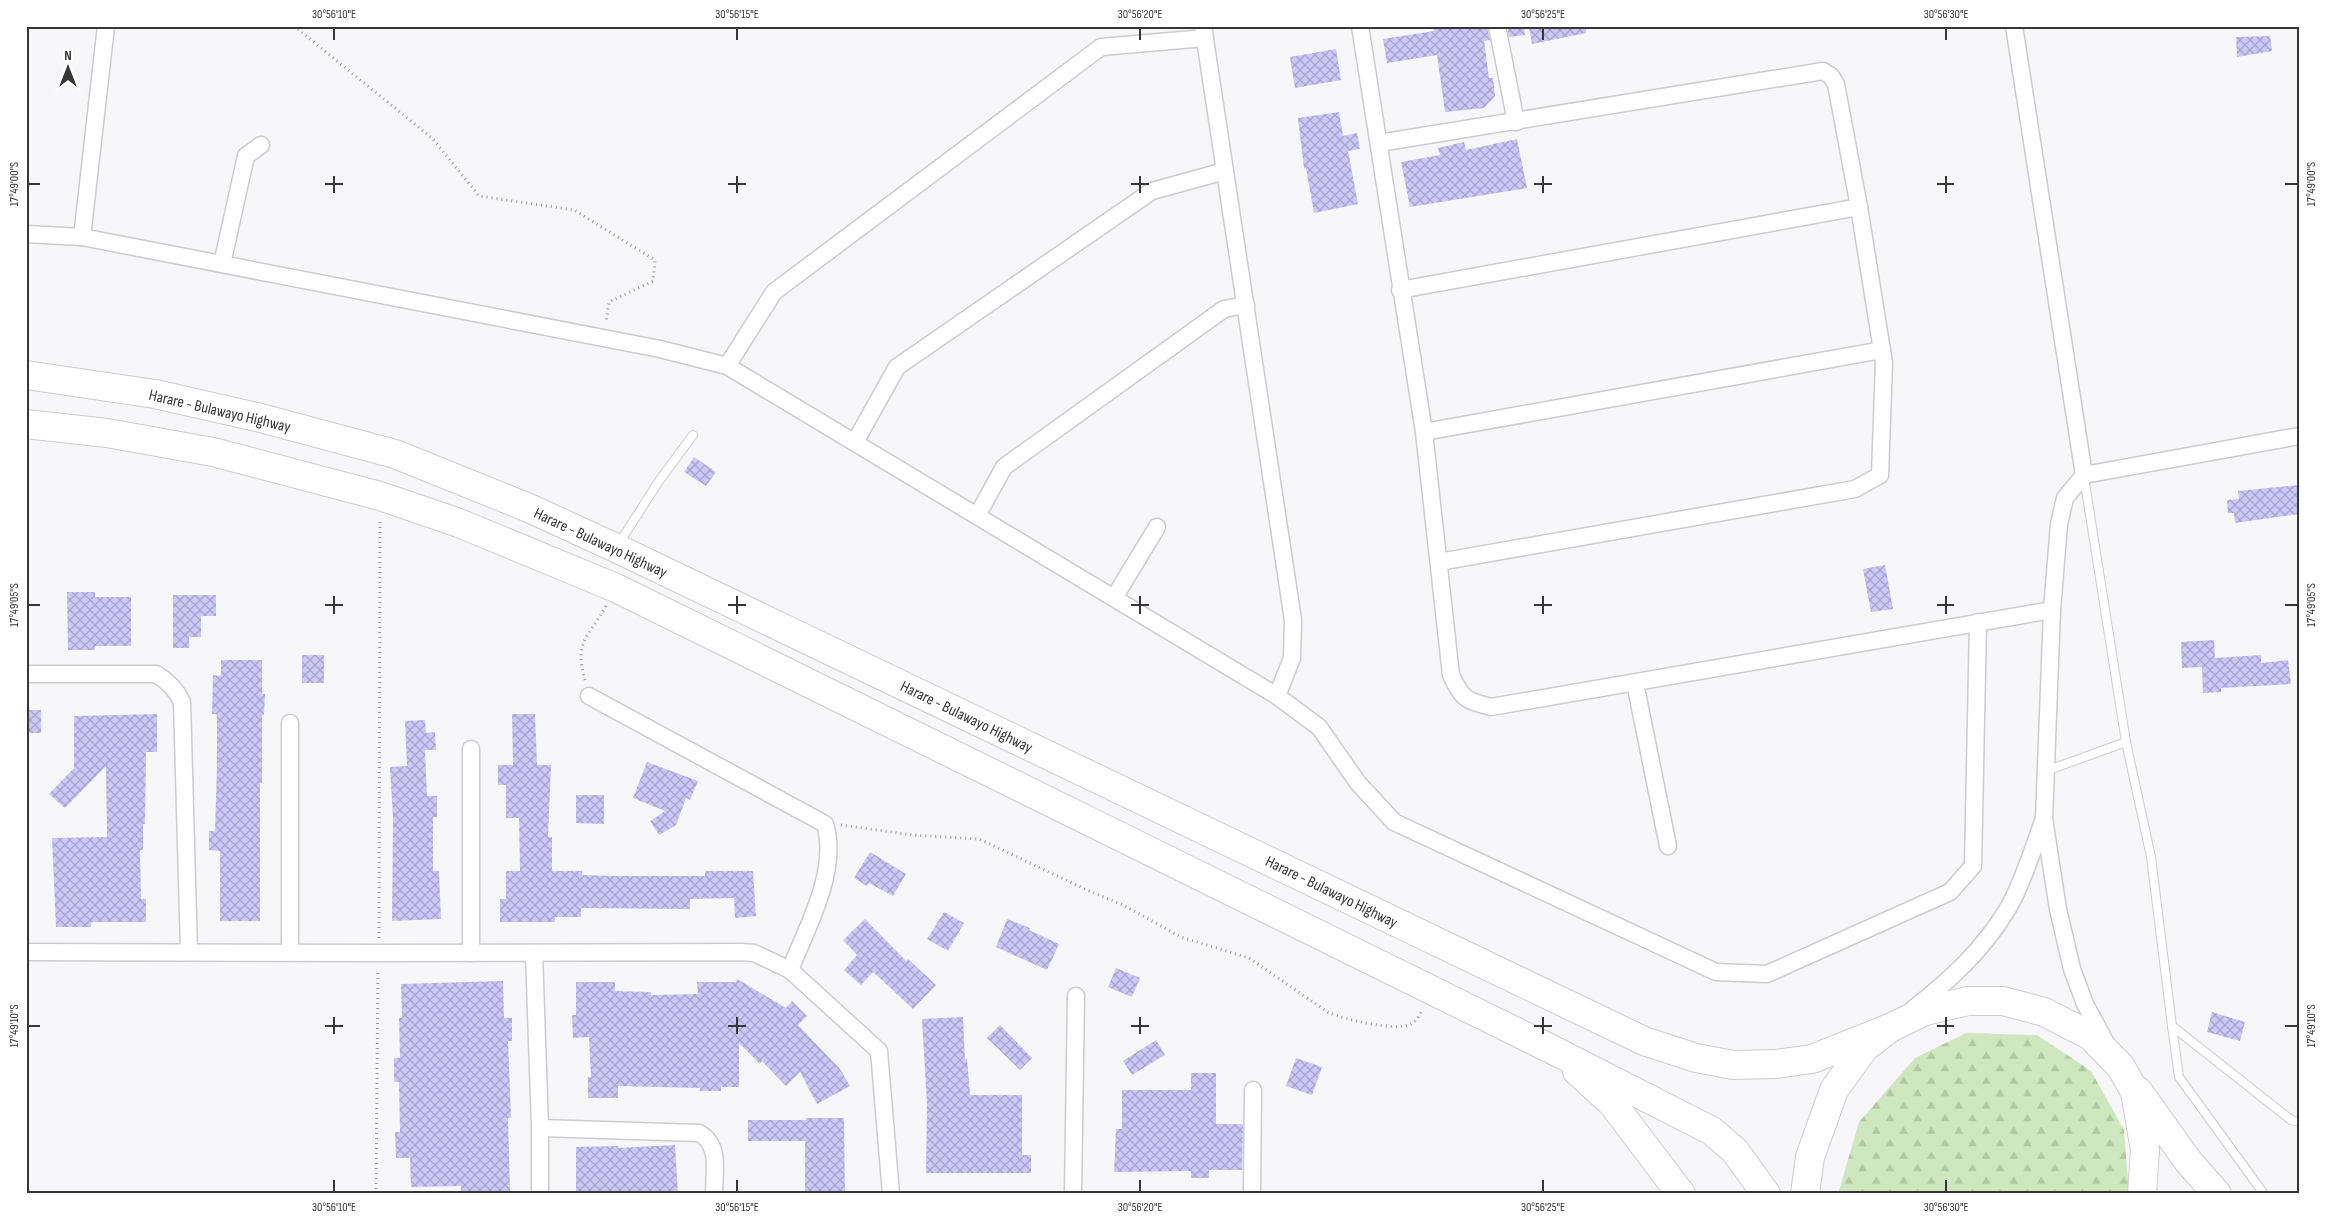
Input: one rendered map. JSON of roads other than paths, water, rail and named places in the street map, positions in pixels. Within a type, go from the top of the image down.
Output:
[{"type":"highway","name":"Harare - Bulawayo Highway","points":[[26,375],[155,394],[257,417],[395,454],[528,508],[616,548],[1644,1041],[1696,1058],[1733,1065],[1776,1064],[1812,1059],[1890,1028],[1925,1011],[1968,1001],[2003,1001],[2044,1012],[2091,1036],[2119,1065],[2188,1161],[2217,1194]]},
{"type":"highway","points":[[26,424],[107,432],[213,452],[380,496],[459,523],[616,588],[1555,1051],[1712,1131],[1735,1151],[1766,1194]]},
{"type":"highway","name":"Harare - Bulawayo Highway","points":[[1805,1194],[1810,1157],[1834,1090],[1864,1048],[1890,1028]]},
{"type":"highway","points":[[1555,1051],[1612,1103],[1681,1194]]},
{"type":"highway","name":"Harare - Bulawayo Highway","points":[[2119,1065],[2135,1092],[2145,1150],[2142,1194]]},
{"type":"street","points":[[82,237],[106,26]]},
{"type":"street","points":[[1360,26],[1400,290],[1424,432],[1452,675],[1460,694],[1473,702],[1491,707],[2052,610]]},
{"type":"street","points":[[1497,26],[1516,122]]},
{"type":"street","points":[[2014,26],[2084,475]]},
{"type":"street","points":[[727,366],[774,292],[1101,47],[1204,32],[1293,620],[1292,658],[1277,696]]},
{"type":"street","points":[[1379,143],[1823,71],[1831,76],[1836,84],[1859,207],[1882,350],[1884,364],[1884,422],[1880,475],[1866,485],[1855,490],[1816,498],[1439,562]]},
{"type":"street","points":[[222,264],[246,156],[261,144]]},
{"type":"street","points":[[854,442],[897,366],[1152,191],[1225,171]]},
{"type":"street","points":[[1400,290],[1859,207]]},
{"type":"street","points":[[26,234],[82,237],[660,349],[727,366],[1277,696],[1319,727],[1358,783],[1394,822],[1716,972],[1767,974],[1950,892],[1973,866],[1978,622]]},
{"type":"street","points":[[977,516],[1004,467],[1224,309],[1246,305]]},
{"type":"street","points":[[1424,432],[1882,350]]},
{"type":"street","points":[[2119,1065],[2085,1004],[2072,969],[2058,909],[2044,819],[2052,610],[2059,524],[2063,507],[2070,491],[2084,475],[2299,436]]},
{"type":"street","points":[[1114,598],[1156,527]]},
{"type":"street","points":[[26,674],[156,674],[165,679],[178,693],[182,702],[189,951]]},
{"type":"street","points":[[1634,683],[1668,846]]},
{"type":"street","points":[[589,696],[825,824],[828,834],[828,867],[790,970]]},
{"type":"street","points":[[290,723],[290,952]]},
{"type":"street","points":[[470,749],[470,953]]},
{"type":"street","points":[[1890,1028],[1948,981],[1988,940],[2009,908],[2044,819]]},
{"type":"street","points":[[26,952],[748,952],[790,970],[879,1051],[891,1194]]},
{"type":"street","points":[[534,953],[540,1128],[540,1194]]},
{"type":"street","points":[[1073,1194],[1076,996]]},
{"type":"street","points":[[1252,1090],[1252,1194]]},
{"type":"street","points":[[540,1128],[699,1133],[707,1137],[714,1152],[714,1194]]},
{"type":"lane","points":[[616,548],[659,481],[693,435]]},
{"type":"lane","points":[[2084,475],[2126,742],[2151,857],[2179,1077],[2264,1194]]},
{"type":"lane","points":[[2046,771],[2126,742]]},
{"type":"lane","points":[[2172,1026],[2291,1120],[2299,1122]]}]
